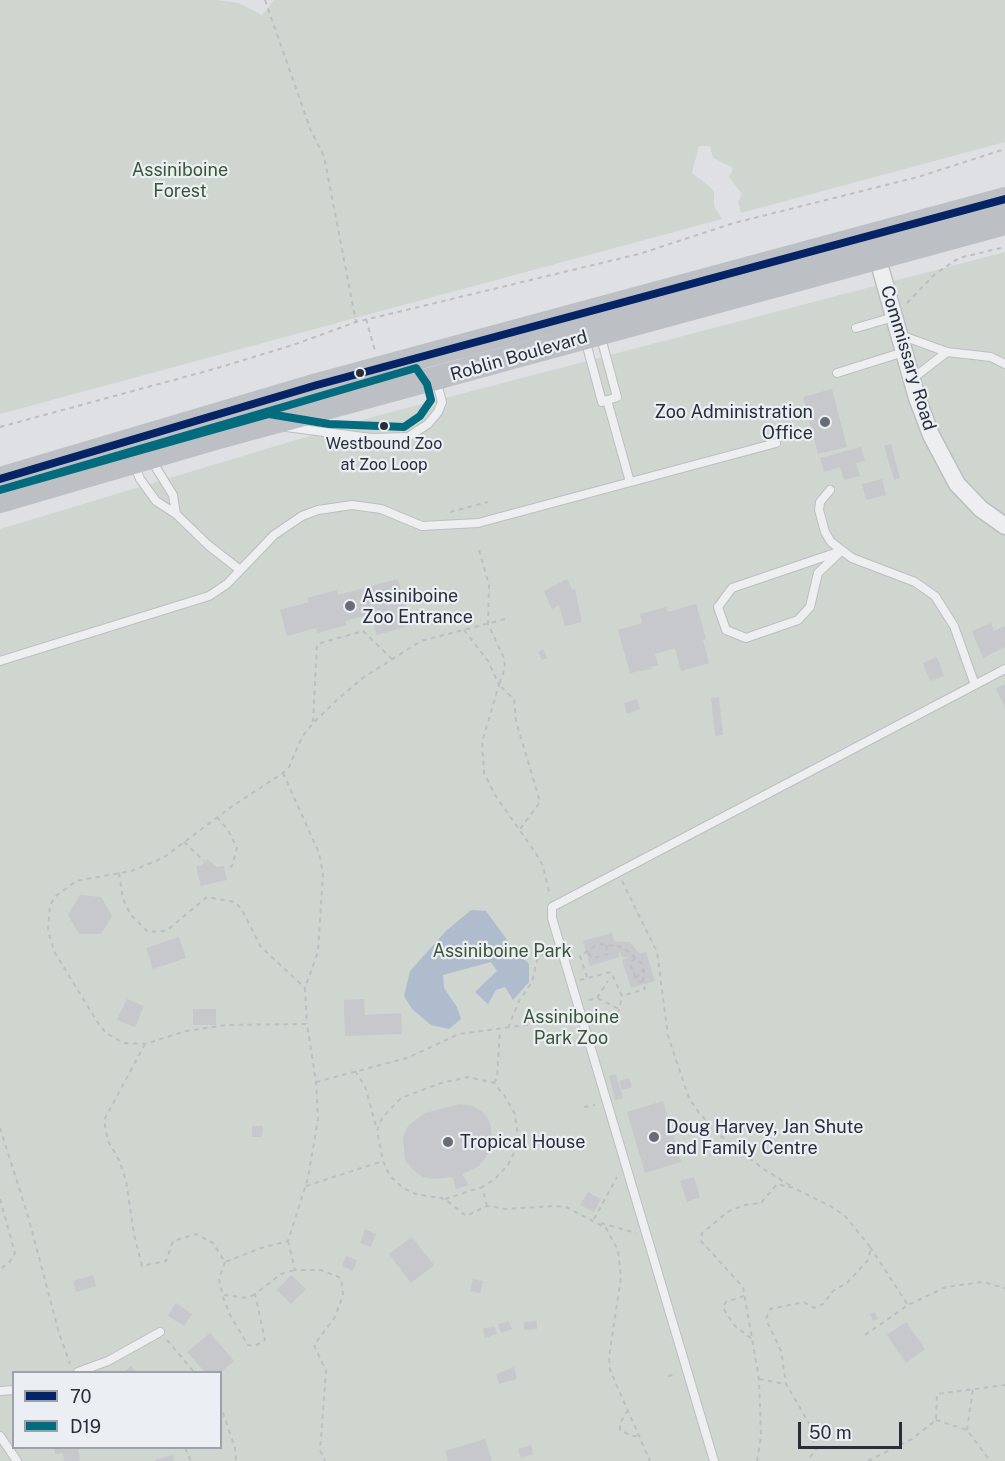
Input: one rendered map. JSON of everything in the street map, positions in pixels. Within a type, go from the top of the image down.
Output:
[{"type":"main road","name":"Roblin Boulevard","points":[[0,501],[138,449],[420,356],[589,324],[874,246],[1005,198]]},
{"type":"main road","name":"Roblin Boulevard","points":[[874,246],[1005,223]]},
{"type":"main road","name":"Roblin Boulevard","points":[[0,479],[138,449],[271,424],[437,380],[589,324]]},
{"type":"street","name":"Commissary Road","points":[[874,246],[911,379],[931,435],[957,484],[981,509],[1005,526]]},
{"type":"lane","points":[[855,328],[893,313]]},
{"type":"lane","points":[[589,324],[617,398],[605,401]]},
{"type":"lane","points":[[589,324],[605,401],[630,482]]},
{"type":"lane","points":[[898,334],[947,352],[991,357],[1005,364]]},
{"type":"lane","points":[[837,373],[904,352]]},
{"type":"lane","points":[[911,379],[947,352]]},
{"type":"lane","points":[[271,424],[371,438],[408,437],[428,424],[438,412],[442,402],[437,380],[420,356]]},
{"type":"lane","points":[[0,661],[209,596],[227,584],[286,525],[318,510],[338,505],[381,509],[422,526],[478,524],[776,443]]},
{"type":"lane","points":[[138,449],[140,479],[156,501],[176,514],[208,545],[240,570]]},
{"type":"lane","points":[[138,449],[173,495],[176,514]]},
{"type":"lane","points":[[830,490],[820,502],[819,510],[825,532],[841,551],[915,582],[935,596],[954,626],[975,685]]},
{"type":"lane","points":[[841,551],[818,573],[810,607],[798,620],[746,638],[726,630],[718,607],[732,588],[841,551]]},
{"type":"lane","points":[[714,1461],[552,918],[552,907],[1005,669]]},
{"type":"lane","points":[[81,1371],[108,1361],[160,1332]]},
{"type":"lane","points":[[0,1436],[17,1461]]},
{"type":"path","points":[[265,0],[311,131],[324,156],[356,322]]},
{"type":"path","points":[[0,427],[214,369],[293,345],[366,319],[639,254],[734,223],[918,177],[1005,150]]},
{"type":"path","points":[[893,313],[909,302],[935,274],[959,258],[1005,247]]},
{"type":"path","points":[[366,319],[377,358]]},
{"type":"path","points":[[446,514],[488,502]]},
{"type":"path","points":[[479,550],[489,585],[488,624],[504,658],[505,668],[483,742],[484,772],[495,795],[543,866],[552,907]]},
{"type":"path","points":[[307,1024],[218,1026],[165,1036],[145,1044],[123,1043],[105,1032],[98,1023],[55,953],[48,931],[50,905],[66,887],[87,878],[131,871],[163,858],[217,817],[283,773],[289,767],[302,737],[313,723],[356,683],[421,641],[509,618]]},
{"type":"path","points":[[313,723],[317,644],[363,630],[392,660]]},
{"type":"path","points":[[464,630],[488,661],[499,685],[514,699],[516,721],[540,802],[520,829]]},
{"type":"path","points":[[283,773],[319,854],[323,874],[318,952],[305,988],[318,1119],[306,1186],[288,1241],[295,1270]]},
{"type":"path","points":[[217,817],[228,830],[237,848],[232,866],[228,869]]},
{"type":"path","points":[[184,842],[204,861]]},
{"type":"path","points":[[119,873],[123,899],[131,915],[148,932],[166,931],[207,897],[235,902],[261,947],[305,988]]},
{"type":"path","points":[[619,873],[657,952],[668,1036],[689,1098],[699,1113],[722,1137],[762,1168],[794,1188],[832,1207],[852,1224],[867,1242],[908,1305]]},
{"type":"path","points":[[508,1028],[519,1001],[532,982],[537,960],[547,949],[560,942]]},
{"type":"path","points":[[587,977],[580,957],[588,953],[590,948],[598,944],[623,947],[636,957],[644,969],[645,989],[622,996]]},
{"type":"path","points":[[588,953],[593,958],[608,954],[606,945]]},
{"type":"path","points":[[636,957],[630,964],[636,978],[643,982]]},
{"type":"path","points":[[636,978],[644,969]]},
{"type":"path","points":[[316,1082],[407,1058],[459,1034],[582,1020],[605,1022],[619,1009],[622,996],[611,972],[607,975],[587,977],[572,986]]},
{"type":"path","points":[[607,975],[605,978],[608,981]]},
{"type":"path","points":[[608,981],[614,981]]},
{"type":"path","points":[[578,1004],[597,998],[608,981]]},
{"type":"path","points":[[597,998],[619,1009]]},
{"type":"path","points":[[494,1083],[497,1078],[497,1039],[500,1029]]},
{"type":"path","points":[[145,1044],[104,1120],[108,1141],[119,1160],[126,1180],[134,1234],[142,1266],[166,1261],[173,1240],[196,1234],[213,1243],[225,1262]]},
{"type":"path","points":[[356,1071],[365,1086],[383,1161],[390,1176],[403,1188],[416,1194],[445,1199],[482,1187],[495,1179],[508,1165],[519,1143],[515,1114],[494,1083],[478,1077],[457,1078],[401,1098],[382,1118],[377,1131]]},
{"type":"path","points":[[0,1128],[28,1216],[58,1333],[74,1371]]},
{"type":"path","points":[[306,1186],[383,1161]]},
{"type":"path","points":[[594,1220],[626,1164]]},
{"type":"path","points":[[757,1461],[761,1436],[759,1379],[743,1287],[701,1241],[702,1233],[729,1211],[745,1205],[761,1203],[777,1184],[794,1188]]},
{"type":"path","points":[[482,1187],[487,1206]]},
{"type":"path","points":[[0,1199],[15,1253],[9,1263],[0,1269]]},
{"type":"path","points":[[445,1199],[466,1216],[487,1206],[507,1209],[566,1207],[606,1228],[613,1239],[620,1263],[620,1288],[609,1357],[614,1381],[650,1461]]},
{"type":"path","points":[[598,1222],[647,1236]]},
{"type":"path","points":[[255,1294],[265,1340],[255,1346],[249,1346],[230,1315],[222,1295],[219,1279],[225,1262],[261,1248],[288,1241]]},
{"type":"path","points":[[807,1461],[817,1448],[811,1437],[810,1425],[786,1384],[781,1351],[766,1319],[771,1309],[804,1302],[814,1308],[823,1304],[833,1291],[848,1282],[868,1260],[871,1248]]},
{"type":"path","points":[[222,1295],[248,1298],[281,1274],[295,1270],[321,1270],[341,1278],[342,1295],[335,1317],[314,1345],[326,1371],[320,1450],[326,1461]]},
{"type":"path","points":[[865,1335],[908,1305],[959,1284],[983,1282],[1005,1287]]},
{"type":"path","points":[[744,1296],[726,1302],[723,1308],[734,1325],[752,1339]]},
{"type":"path","points":[[160,1332],[193,1371]]},
{"type":"path","points":[[759,1379],[786,1384]]},
{"type":"path","points":[[868,1461],[912,1439],[936,1420],[937,1394],[944,1391],[962,1393],[973,1389],[1005,1385]]},
{"type":"path","points":[[968,1430],[973,1389]]},
{"type":"path","points":[[222,1410],[236,1448],[236,1461]]},
{"type":"path","points":[[628,1410],[620,1423],[620,1430],[632,1436],[640,1436]]},
{"type":"path","points":[[936,1420],[968,1430],[990,1461]]},
{"type":"green space","name":"Assiniboine Forest","points":[[0,0],[217,0],[239,3],[262,15],[274,0],[1005,0],[1005,142],[741,213],[738,202],[742,194],[729,177],[733,168],[713,158],[710,146],[699,146],[692,173],[714,192],[714,206],[722,219],[0,414]]},
{"type":"green space","name":"Assiniboine Park","points":[[1005,252],[1005,1461],[0,1461],[0,529],[376,416]]},
{"type":"water","points":[[471,910],[486,911],[513,948],[529,964],[529,982],[513,1000],[505,987],[496,990],[488,1004],[475,992],[497,971],[491,962],[443,975],[444,988],[457,1007],[461,1019],[449,1029],[431,1025],[412,1009],[404,996],[410,971],[446,931]]},
{"type":"building","name":"Zoo Administration Office","points":[[832,389],[847,447],[818,454],[803,397]]},
{"type":"building","points":[[891,444],[900,478],[894,480],[884,446]]},
{"type":"building","points":[[861,447],[865,461],[856,463],[860,476],[844,480],[840,467],[824,472],[820,458]]},
{"type":"building","points":[[882,479],[886,495],[866,500],[862,484]]},
{"type":"building","name":"Assiniboine Zoo Entrance","points":[[398,579],[411,625],[377,635],[371,614],[345,621],[347,625],[317,633],[316,628],[287,636],[280,610],[309,602],[307,598],[337,590],[338,595]]},
{"type":"building","points":[[567,579],[572,590],[575,589],[582,622],[565,626],[559,605],[552,609],[544,591]]},
{"type":"building","points":[[696,604],[706,639],[703,640],[709,663],[681,671],[675,648],[655,654],[658,665],[651,667],[652,669],[630,673],[618,630],[642,623],[640,614],[666,607],[668,612]]},
{"type":"building","points":[[991,623],[994,631],[1005,626],[1005,647],[983,658],[972,631]]},
{"type":"building","points":[[543,649],[547,658],[542,660],[538,652]]},
{"type":"building","points":[[937,657],[944,676],[930,681],[923,663]]},
{"type":"building","points":[[1005,684],[1005,708],[996,688]]},
{"type":"building","points":[[719,697],[723,735],[715,736],[711,698]]},
{"type":"building","points":[[637,699],[640,709],[627,714],[624,703]]},
{"type":"building","points":[[207,859],[217,867],[224,866],[227,880],[201,886],[196,867]]},
{"type":"building","points":[[80,895],[101,897],[112,916],[101,934],[79,934],[68,915]]},
{"type":"building","points":[[612,933],[614,941],[630,942],[640,954],[646,952],[655,981],[631,988],[622,960],[629,958],[622,957],[619,951],[619,957],[590,966],[583,941]]},
{"type":"building","points":[[179,937],[186,958],[153,969],[146,948]]},
{"type":"building","points":[[127,999],[144,1006],[135,1027],[117,1020]]},
{"type":"building","points":[[364,999],[365,1015],[401,1013],[402,1034],[345,1036],[344,1000]]},
{"type":"building","points":[[193,1009],[216,1009],[216,1025],[193,1025]]},
{"type":"building","points":[[616,1074],[623,1098],[615,1100],[609,1076]]},
{"type":"building","points":[[629,1078],[632,1087],[622,1090],[619,1081]]},
{"type":"building","name":"Doug Harvey, Jan Shute and Family Centre","points":[[663,1101],[681,1162],[645,1173],[627,1112]]},
{"type":"building","name":"Tropical House","points":[[460,1104],[473,1106],[484,1113],[490,1123],[493,1147],[479,1166],[462,1174],[469,1185],[456,1189],[453,1177],[434,1179],[423,1177],[413,1170],[405,1160],[403,1137],[408,1126],[425,1113]]},
{"type":"building","points":[[252,1126],[263,1126],[262,1137],[252,1137]]},
{"type":"building","points":[[694,1177],[700,1197],[687,1202],[680,1181]]},
{"type":"building","points":[[588,1192],[601,1199],[594,1212],[580,1205]]},
{"type":"building","points":[[365,1229],[376,1234],[371,1247],[360,1243]]},
{"type":"building","points":[[412,1237],[434,1265],[411,1283],[389,1254]]},
{"type":"building","points":[[346,1256],[357,1260],[353,1271],[342,1266]]},
{"type":"building","points":[[93,1275],[96,1286],[76,1292],[73,1281]]},
{"type":"building","points":[[291,1275],[306,1289],[291,1304],[277,1290]]},
{"type":"building","points":[[473,1279],[483,1281],[480,1293],[470,1291]]},
{"type":"building","points":[[176,1303],[192,1314],[184,1326],[168,1316]]},
{"type":"building","points":[[875,1312],[878,1319],[873,1321],[870,1314]]},
{"type":"building","points":[[509,1321],[512,1329],[501,1333],[498,1324]]},
{"type":"building","points":[[537,1321],[537,1329],[524,1330],[524,1322]]},
{"type":"building","points":[[906,1322],[925,1349],[906,1363],[887,1335]]},
{"type":"building","points":[[494,1326],[497,1334],[485,1338],[483,1329]]},
{"type":"building","points":[[210,1333],[234,1361],[222,1371],[204,1371],[187,1352]]},
{"type":"building","points":[[131,1366],[135,1371],[125,1371]]},
{"type":"building","points":[[514,1367],[517,1379],[499,1384],[496,1374]]},
{"type":"building","points":[[485,1439],[492,1461],[448,1461],[445,1451]]},
{"type":"building","points":[[531,1445],[533,1454],[521,1458],[518,1449]]},
{"type":"building","points":[[54,1449],[78,1449],[80,1461],[64,1461],[63,1453],[55,1454]]},
{"type":"building","points":[[173,1455],[174,1461],[155,1461],[155,1460]]},
{"type":"transit line","name":"70","points":[[0,479],[317,385],[1005,199]]},
{"type":"transit line","name":"D19","points":[[0,490],[269,414],[329,424],[404,427],[420,416],[431,400],[427,384],[416,368],[3,489]]},
{"type":"place","name":"Zoo Administration Office","points":[[825,422]]},
{"type":"place","name":"Westbound Zoo at Zoo Loop","points":[[384,426]]},
{"type":"place","name":"Assiniboine Zoo Entrance","points":[[350,606]]},
{"type":"place","name":"Doug Harvey, Jan Shute and Family Centre","points":[[654,1137]]},
{"type":"place","name":"Tropical House","points":[[448,1142]]},
{"type":"park label","name":"Assiniboine Park Zoo","points":[[571,1027]]}]
